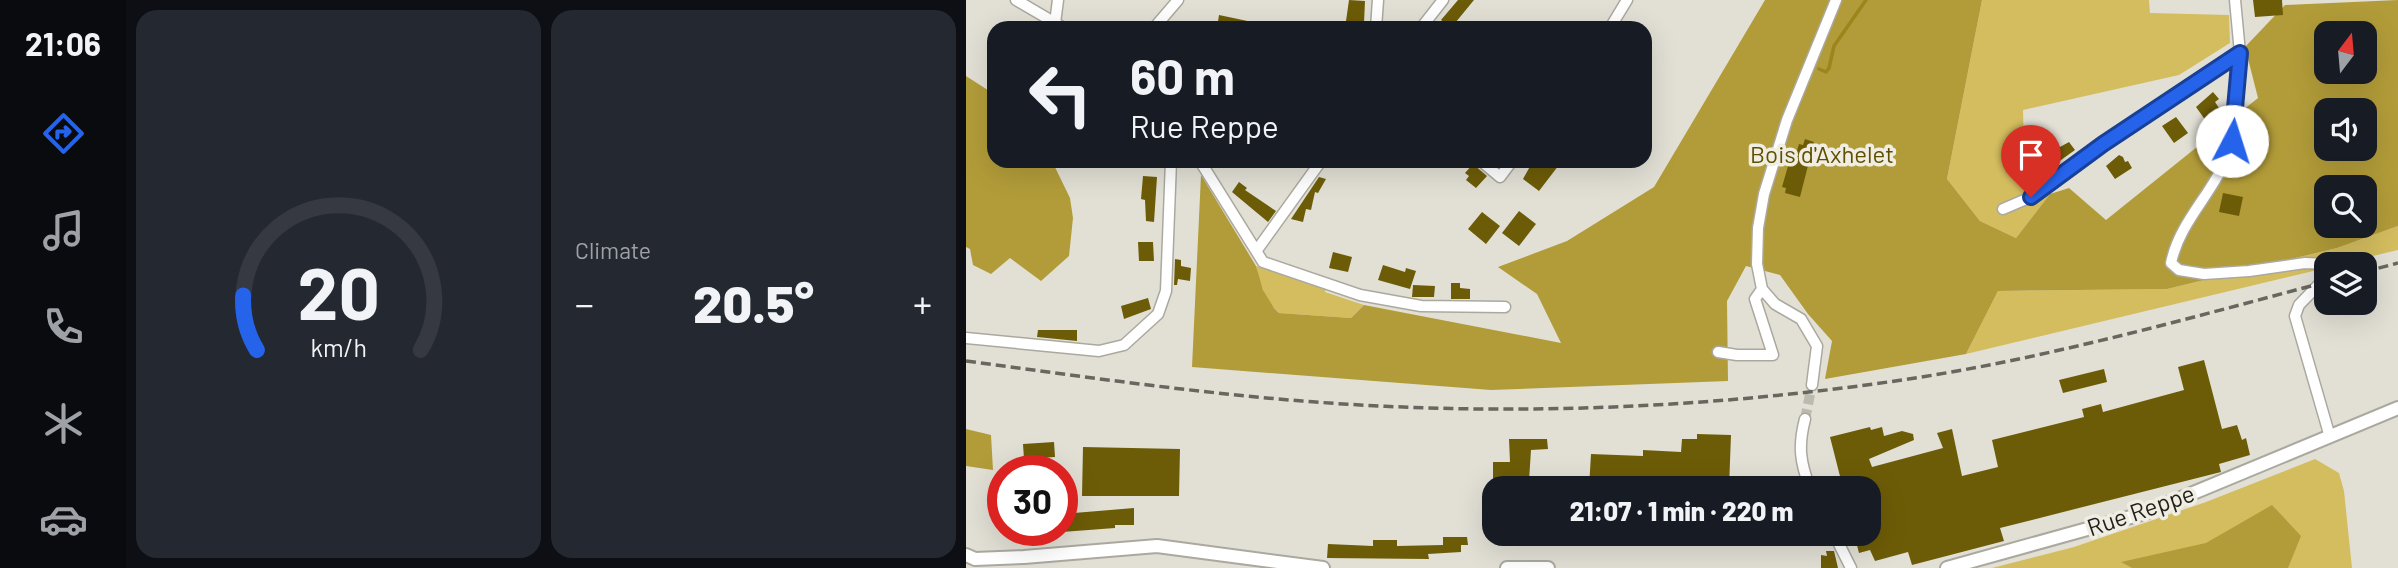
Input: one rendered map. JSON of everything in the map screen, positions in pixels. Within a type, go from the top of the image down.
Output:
[{"type":"main road","name":"Rue Reppe","points":[[1947,568],[2146,513],[2398,408]]},
{"type":"main road","points":[[966,555],[975,559],[1024,557],[1157,546],[1323,568]]},
{"type":"main road","points":[[1507,568],[1548,568]]},
{"type":"street","points":[[1016,0],[1053,21]]},
{"type":"street","points":[[1058,0],[1060,21]]},
{"type":"street","points":[[1160,21],[1178,0]]},
{"type":"street","points":[[1376,21],[1378,0]]},
{"type":"street","points":[[1426,21],[1443,0]]},
{"type":"street","points":[[1614,21],[1627,0]]},
{"type":"street","points":[[1812,385],[1817,346],[1801,319],[1775,304],[1762,289],[1757,264],[1758,228],[1764,194],[1787,120],[1836,0]]},
{"type":"street","points":[[2235,0],[2240,53],[2232,141],[2226,161],[2184,227],[2174,247],[2171,263],[2179,270],[2204,274],[2314,263]]},
{"type":"street","points":[[2003,209],[2031,197],[2103,144],[2240,53]]},
{"type":"street","points":[[966,338],[1099,351],[1124,345],[1158,314],[1166,291],[1171,168]]},
{"type":"street","points":[[1204,168],[1263,262],[1360,295],[1421,306],[1505,307]]},
{"type":"street","points":[[1257,250],[1316,168]]},
{"type":"street","points":[[1489,168],[1500,177],[1507,168]]},
{"type":"street","points":[[1718,352],[1773,355],[1755,299],[1762,289]]},
{"type":"street","points":[[2314,289],[2299,304],[2295,316],[2330,437]]},
{"type":"street","points":[[1805,419],[1799,441],[1806,476]]},
{"type":"street","points":[[1840,546],[1851,568]]},
{"type":"shaded area","points":[[1982,0],[2149,0],[2150,13],[2229,15],[2230,43],[2179,75],[2023,110],[2025,182],[2050,194],[2016,238],[1980,221],[1947,179]]},
{"type":"shaded area","points":[[2398,226],[2398,250],[2377,255],[2377,252],[2320,252],[2365,238],[2377,238],[2377,234]]},
{"type":"shaded area","points":[[2314,254],[2314,271],[1966,354],[1998,291],[2167,289]]},
{"type":"shaded area","points":[[1256,266],[1326,288],[1325,292],[1364,305],[1351,318],[1279,313],[1264,291]]},
{"type":"shaded area","points":[[2315,459],[2339,473],[2344,491],[2352,568],[1992,568],[2074,547],[2206,502]]},
{"type":"green space","name":"Bois d'Axhelet","points":[[1765,0],[1982,0],[1947,179],[1980,221],[2016,238],[2050,194],[2069,188],[2106,220],[2258,98],[2245,47],[2285,5],[2398,0],[2398,226],[2377,234],[2377,175],[2314,175],[2314,238],[2365,238],[2337,248],[2167,289],[1998,291],[1966,354],[1825,379],[1832,341],[1808,314],[1780,275],[1746,266],[1727,301],[1728,381],[1491,390],[1192,367],[1201,175],[1256,266],[1263,290],[1279,313],[1351,318],[1364,305],[1561,343],[1537,294],[1498,267],[1567,241],[1654,187]]},
{"type":"green space","points":[[966,76],[987,90],[987,168],[1055,168],[1070,198],[1073,218],[1069,256],[1041,281],[1010,258],[991,274],[973,265],[970,249],[966,247]]},
{"type":"green space","points":[[966,429],[991,435],[992,455],[987,455],[987,469],[966,466]]},
{"type":"green space","points":[[2272,505],[2301,536],[2288,568],[2132,568],[2121,562],[2206,543]]},
{"type":"building","points":[[1349,0],[1365,1],[1364,21],[1346,21]]},
{"type":"building","points":[[1458,0],[1474,0],[1457,21],[1441,20]]},
{"type":"building","points":[[2253,0],[2282,0],[2283,15],[2255,17]]},
{"type":"building","points":[[1219,15],[1248,21],[1218,21]]},
{"type":"building","points":[[2213,92],[2219,99],[2215,102],[2221,111],[2206,121],[2196,107]]},
{"type":"building","points":[[2176,117],[2188,133],[2174,143],[2162,126]]},
{"type":"building","points":[[2049,132],[2060,147],[2069,142],[2075,150],[2054,165],[2048,159],[2052,157],[2049,151],[2052,149],[2044,135]]},
{"type":"building","points":[[1805,139],[1814,142],[1800,197],[1785,193],[1786,188],[1782,187],[1792,152],[1796,154],[1799,144],[1803,145]]},
{"type":"building","points":[[2119,155],[2125,162],[2128,161],[2132,168],[2115,179],[2106,166]]},
{"type":"building","points":[[1469,168],[1478,168],[1487,176],[1476,188],[1466,180],[1469,176],[1465,173]]},
{"type":"building","points":[[1529,168],[1557,168],[1539,191],[1523,179]]},
{"type":"building","points":[[1143,176],[1157,177],[1154,222],[1146,221],[1145,200],[1141,199]]},
{"type":"building","points":[[1319,177],[1326,179],[1318,193],[1315,192],[1311,210],[1306,209],[1303,222],[1291,219]]},
{"type":"building","points":[[1239,182],[1247,188],[1245,190],[1276,211],[1268,222],[1232,192]]},
{"type":"building","points":[[2223,193],[2243,197],[2239,216],[2219,212]]},
{"type":"building","points":[[1519,211],[1536,224],[1519,246],[1502,233]]},
{"type":"building","points":[[1482,212],[1500,226],[1486,244],[1468,229]]},
{"type":"building","points":[[1138,242],[1153,242],[1154,261],[1139,261]]},
{"type":"building","points":[[1333,252],[1352,257],[1348,272],[1329,268]]},
{"type":"building","points":[[1175,259],[1181,260],[1181,266],[1191,268],[1190,281],[1178,279],[1177,285],[1174,285]]},
{"type":"building","points":[[1383,265],[1405,272],[1406,268],[1416,271],[1410,289],[1378,280]]},
{"type":"building","points":[[1451,283],[1460,283],[1460,288],[1470,289],[1470,299],[1451,299]]},
{"type":"building","points":[[1413,285],[1435,286],[1434,297],[1412,297]]},
{"type":"building","points":[[1148,298],[1151,309],[1124,319],[1121,306]]},
{"type":"building","points":[[1038,330],[1077,330],[1077,341],[1037,337]]},
{"type":"building","points":[[2204,360],[2222,429],[2237,425],[2242,440],[2246,438],[2250,455],[2219,464],[2221,472],[2000,528],[2004,541],[1912,565],[1908,552],[1875,561],[1870,550],[1859,553],[1857,546],[1881,546],[1881,476],[1840,476],[1830,437],[1870,427],[1871,430],[1882,427],[1884,436],[1902,431],[1913,434],[1914,440],[1869,459],[1872,467],[1943,448],[1937,433],[1952,429],[1962,476],[1998,467],[1992,440],[2084,417],[2082,409],[2101,404],[2103,412],[2184,390],[2178,367]]},
{"type":"building","points":[[2104,369],[2107,382],[2063,393],[2059,380]]},
{"type":"building","points":[[1697,434],[1731,435],[1729,476],[1590,476],[1591,454],[1643,456],[1643,450],[1681,452],[1682,439],[1697,439]]},
{"type":"building","points":[[1509,439],[1547,439],[1548,449],[1531,450],[1529,476],[1493,476],[1493,462],[1510,462]]},
{"type":"building","points":[[1054,442],[1055,455],[1024,455],[1023,444]]},
{"type":"building","points":[[1083,447],[1180,449],[1179,496],[1082,496]]},
{"type":"building","points":[[1134,508],[1134,525],[1078,531],[1078,513]]},
{"type":"building","points":[[1443,537],[1467,537],[1468,545],[1461,545],[1461,552],[1428,554],[1429,559],[1327,558],[1328,544],[1373,546],[1373,540],[1397,540],[1397,546],[1443,545]]},
{"type":"building","points":[[1826,551],[1834,551],[1838,568],[1821,568],[1821,555],[1827,556]]},
{"type":"waterway","points":[[1819,69],[1826,72],[1829,68],[1834,46],[1866,0]]},
{"type":"tunnel","points":[[1805,419],[1812,385]]},
{"type":"railway","points":[[2377,269],[2398,263]]},
{"type":"railway","points":[[966,361],[1218,393],[1377,406],[1528,409],[1678,404],[1828,390],[1956,371],[2115,337],[2314,285]]},
{"type":"route","points":[[2031,197],[2103,144],[2240,53],[2232,141]]}]
